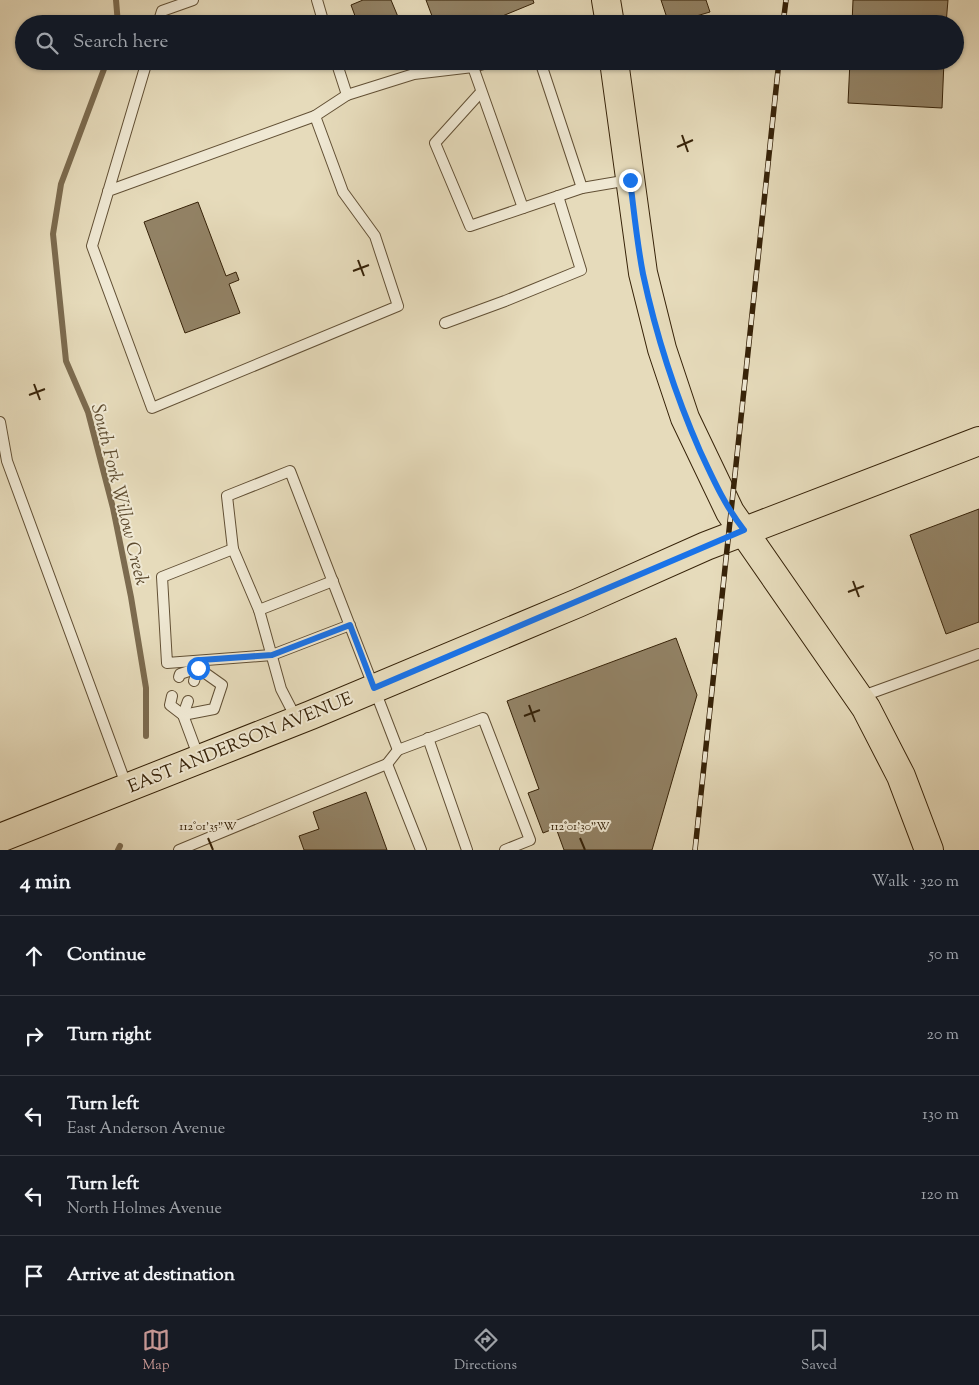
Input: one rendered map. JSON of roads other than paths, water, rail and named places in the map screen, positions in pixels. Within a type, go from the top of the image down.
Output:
[{"type":"main road","points":[[606,0],[608,15]]},
{"type":"main road","points":[[615,70],[643,273],[662,349],[685,418],[714,483],[730,512],[859,697],[901,776],[928,850]]},
{"type":"main road","name":"EAST ANDERSON AVENUE","points":[[0,838],[297,720],[744,530],[979,441]]},
{"type":"lane","points":[[161,15],[162,11],[193,0]]},
{"type":"lane","points":[[317,0],[321,15]]},
{"type":"lane","points":[[144,70],[92,246],[152,408],[398,306],[375,236],[343,192],[315,116]]},
{"type":"lane","points":[[339,70],[347,95]]},
{"type":"lane","points":[[108,192],[315,116],[347,95],[414,74],[453,70]]},
{"type":"lane","points":[[474,70],[523,208]]},
{"type":"lane","points":[[543,70],[582,188]]},
{"type":"lane","points":[[481,92],[435,143],[470,226],[582,188],[630,180]]},
{"type":"lane","points":[[445,323],[582,270],[558,196]]},
{"type":"lane","points":[[0,422],[7,461],[128,788]]},
{"type":"lane","points":[[297,720],[281,689],[259,610],[233,549],[227,496],[290,472],[398,750]]},
{"type":"lane","points":[[233,549],[162,577],[167,663],[200,664],[272,655],[350,625]]},
{"type":"lane","points":[[259,610],[333,581]]},
{"type":"lane","points":[[859,697],[979,654]]},
{"type":"lane","points":[[179,677],[180,674],[200,664]]},
{"type":"lane","points":[[194,681],[200,664]]},
{"type":"lane","points":[[183,715],[214,709],[222,685],[200,664]]},
{"type":"lane","points":[[172,696],[170,704],[183,715],[200,759]]},
{"type":"lane","points":[[183,715],[188,701]]},
{"type":"lane","points":[[178,850],[387,764],[398,750],[483,718],[530,840],[505,850]]},
{"type":"lane","points":[[428,738],[467,850]]},
{"type":"lane","points":[[387,764],[420,850]]},
{"type":"waterway","name":"South Fork Willow Creek","points":[[116,0],[117,15]]},
{"type":"waterway","name":"South Fork Willow Creek","points":[[104,70],[61,184],[53,234],[66,361],[88,412],[113,508],[131,597],[146,688],[146,736]]},
{"type":"waterway","name":"South Fork Willow Creek","points":[[118,850],[120,846]]},
{"type":"railway","points":[[784,15],[786,0]]},
{"type":"railway","points":[[695,850],[778,70]]}]
